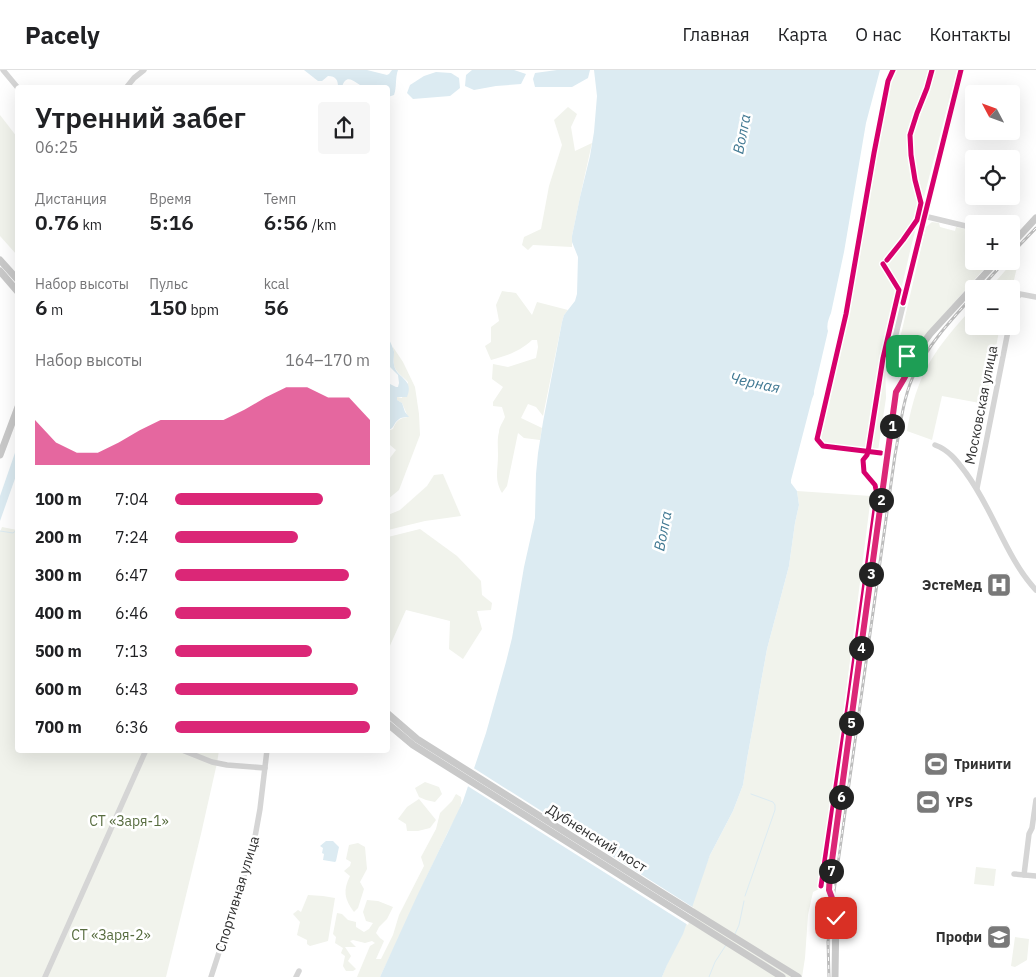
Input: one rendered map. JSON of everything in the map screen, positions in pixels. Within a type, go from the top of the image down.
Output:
[{"type":"main road","points":[[1020,233],[1036,218]]},
{"type":"main road","points":[[0,260],[15,277]]},
{"type":"main road","points":[[896,392],[909,371],[918,350],[930,334],[989,270]]},
{"type":"main road","points":[[0,271],[15,288]]},
{"type":"main road","points":[[835,977],[836,910],[830,895],[829,885],[896,392],[891,361],[893,358],[918,350]]},
{"type":"main road","points":[[901,355],[909,359],[911,365]]},
{"type":"main road","points":[[892,370],[900,375],[906,373]]},
{"type":"main road","points":[[0,455],[15,415]]},
{"type":"main road","name":"Дубненский мост","points":[[390,716],[418,739],[798,977]]},
{"type":"main road","name":"Дубненский мост","points":[[390,726],[413,745],[782,977]]},
{"type":"street","points":[[3,70],[16,85]]},
{"type":"street","points":[[128,85],[144,70]]},
{"type":"street","points":[[891,361],[924,216],[961,70]]},
{"type":"street","points":[[924,216],[965,226]]},
{"type":"street","points":[[1020,294],[1036,297]]},
{"type":"street","name":"Московская улица","points":[[977,488],[1007,335]]},
{"type":"street","points":[[893,346],[901,355]]},
{"type":"street","points":[[935,445],[943,448],[956,460],[977,488],[1019,568],[1036,590]]},
{"type":"street","points":[[45,977],[145,753]]},
{"type":"street","points":[[190,753],[212,762],[227,765],[266,768]]},
{"type":"street","name":"Спортивная улица","points":[[211,977],[253,848],[267,753]]},
{"type":"street","points":[[1024,875],[1029,834],[1034,828],[1036,800]]},
{"type":"street","points":[[1014,874],[1036,876]]},
{"type":"green space","points":[[893,70],[957,70],[911,247],[885,359],[886,398],[878,451],[825,445],[820,438],[826,403],[849,304],[888,84]]},
{"type":"green space","points":[[568,107],[577,114],[571,127],[575,151],[592,143],[572,236],[572,247],[533,245],[528,250],[522,245],[524,237],[541,229],[549,186],[562,145],[554,120]]},
{"type":"green space","points":[[0,115],[15,134],[15,253],[0,236]]},
{"type":"green space","points":[[932,222],[939,223],[940,227],[955,231],[956,227],[965,229],[965,270],[983,270],[974,280],[965,280],[965,290],[916,348],[901,351],[898,347],[926,227]]},
{"type":"green space","points":[[1006,270],[1016,270],[1014,280],[997,280]]},
{"type":"green space","points":[[502,291],[516,293],[532,315],[537,302],[568,310],[562,322],[543,416],[536,407],[528,404],[521,418],[542,428],[540,440],[524,438],[518,433],[507,486],[502,493],[497,479],[498,440],[500,428],[505,417],[502,407],[493,406],[493,402],[503,387],[492,379],[493,364],[508,367],[536,358],[538,347],[537,340],[532,340],[513,353],[491,360],[485,346],[491,342],[491,327],[499,321],[496,305]]},
{"type":"green space","points":[[965,316],[965,335],[998,335],[985,404],[942,396],[932,440],[907,431],[911,410],[920,382],[933,356]]},
{"type":"green space","points":[[393,347],[403,362],[415,387],[420,435],[399,490],[390,497],[390,458],[396,450],[390,445],[390,430],[393,429],[398,420],[408,417],[397,397],[402,398],[408,382],[399,374],[394,363]]},
{"type":"green space","points":[[443,474],[461,516],[425,521],[390,530],[390,514],[400,510],[427,486],[434,475]]},
{"type":"green space","points":[[797,491],[871,496],[821,888],[813,892],[808,915],[802,977],[662,977],[710,855],[733,811],[743,785],[767,649],[789,566],[799,505]]},
{"type":"green space","name":"СТ «Заря-1»","points":[[2,527],[15,530],[15,753],[219,753],[166,977],[0,977],[0,532]]},
{"type":"green space","points":[[420,529],[457,556],[481,581],[482,595],[492,603],[491,610],[477,611],[482,629],[463,659],[449,649],[450,621],[406,610],[390,646],[390,536]]},
{"type":"green space","points":[[425,782],[439,787],[442,794],[435,802],[419,797],[415,788]]},
{"type":"green space","points":[[456,794],[461,797],[459,812],[380,977],[357,977],[370,946],[375,943],[372,941],[365,943],[350,941],[356,947],[345,947],[351,956],[348,961],[356,969],[346,971],[343,966],[345,956],[341,953],[343,948],[335,943],[336,937],[333,934],[337,913],[342,914],[348,920],[356,922],[356,927],[364,932],[373,923],[366,921],[363,912],[367,900],[378,901],[393,907],[387,919],[376,933],[384,941],[376,959],[381,959],[393,935],[399,915],[424,866],[421,857],[436,829],[440,813]]},
{"type":"green space","points":[[419,799],[436,820],[430,828],[407,831],[406,824],[398,819],[407,807]]},
{"type":"green space","points":[[358,843],[365,847],[367,869],[360,882],[364,889],[358,908],[354,912],[346,899],[346,886],[350,876],[344,871],[350,866],[351,862],[346,859],[349,845]]},
{"type":"green space","points":[[976,867],[996,869],[994,886],[974,884]]},
{"type":"green space","points":[[308,895],[335,898],[328,941],[310,946],[307,944],[307,940],[297,935],[300,922],[293,914],[298,910],[301,912]]},
{"type":"green space","points":[[1015,937],[1029,939],[1027,960],[1015,967],[1011,966]]},
{"type":"water","points":[[304,70],[367,70],[387,75],[392,70],[398,70],[394,95],[390,96],[390,85],[360,85],[349,79],[343,85],[338,85],[335,78],[328,76],[322,81],[318,81]]},
{"type":"water","points":[[472,70],[514,70],[526,74],[521,84],[474,90],[465,86],[466,75]]},
{"type":"water","points":[[557,70],[590,70],[588,78],[572,87],[535,87],[533,79],[535,73]]},
{"type":"water","points":[[594,70],[880,70],[866,123],[844,252],[828,331],[814,394],[791,480],[797,491],[799,505],[789,566],[767,649],[743,785],[733,811],[710,855],[683,934],[662,977],[380,977],[463,801],[486,733],[512,638],[524,567],[535,518],[536,474],[543,422],[562,322],[564,315],[575,301],[577,294],[578,257],[572,242],[572,236],[594,132],[597,96]]},
{"type":"water","points":[[436,72],[451,73],[459,78],[460,88],[450,96],[413,99],[407,93],[410,85],[424,76]]},
{"type":"water","points":[[390,342],[394,352],[395,369],[409,386],[407,397],[397,397],[397,400],[402,403],[409,417],[399,419],[390,429],[390,384],[398,387],[398,375],[390,367]]},
{"type":"water","points":[[15,453],[15,479],[0,521],[0,496]]},
{"type":"water","points":[[326,841],[333,841],[339,847],[335,862],[323,860],[323,848],[320,846]]},
{"type":"pier","points":[[472,767],[694,908],[688,925],[466,785]]},
{"type":"waterway","points":[[0,531],[13,533],[15,531]]},
{"type":"waterway","points":[[745,896],[775,810],[773,802],[751,794]]},
{"type":"waterway","points":[[735,934],[744,901]]},
{"type":"waterway","points":[[709,977],[715,962],[726,945]]},
{"type":"railway","points":[[1020,245],[1036,228]]},
{"type":"railway","points":[[988,280],[997,270]]},
{"type":"railway","points":[[829,977],[828,942],[830,920],[895,455],[904,407],[912,379],[924,356],[965,305]]},
{"type":"cycle path","points":[[881,453],[823,446],[817,439],[846,314],[874,153],[888,81],[893,70]]},
{"type":"cycle path","points":[[887,260],[917,220],[921,203],[915,180],[910,135],[932,70]]},
{"type":"cycle path","points":[[903,303],[961,70]]},
{"type":"cycle path","points":[[821,886],[877,494],[875,485],[864,472],[863,460],[868,452],[883,358],[899,290],[883,264]]},
{"type":"place","name":"ЭстеМед","points":[[999,585]]},
{"type":"place","name":"Тринити","points":[[936,764]]},
{"type":"place","name":"YPS","points":[[928,802]]},
{"type":"place","name":"Профи","points":[[999,937]]},
{"type":"route","points":[[836,918],[835,906],[829,890],[830,875],[896,392],[911,365],[907,356]]},
{"type":"water label","name":"Волга","points":[[742,134]]},
{"type":"water label","name":"Черная","points":[[755,383]]},
{"type":"water label","name":"Волга","points":[[663,531]]},
{"type":"park label","name":"СТ «Заря-2»","points":[[111,935]]}]
